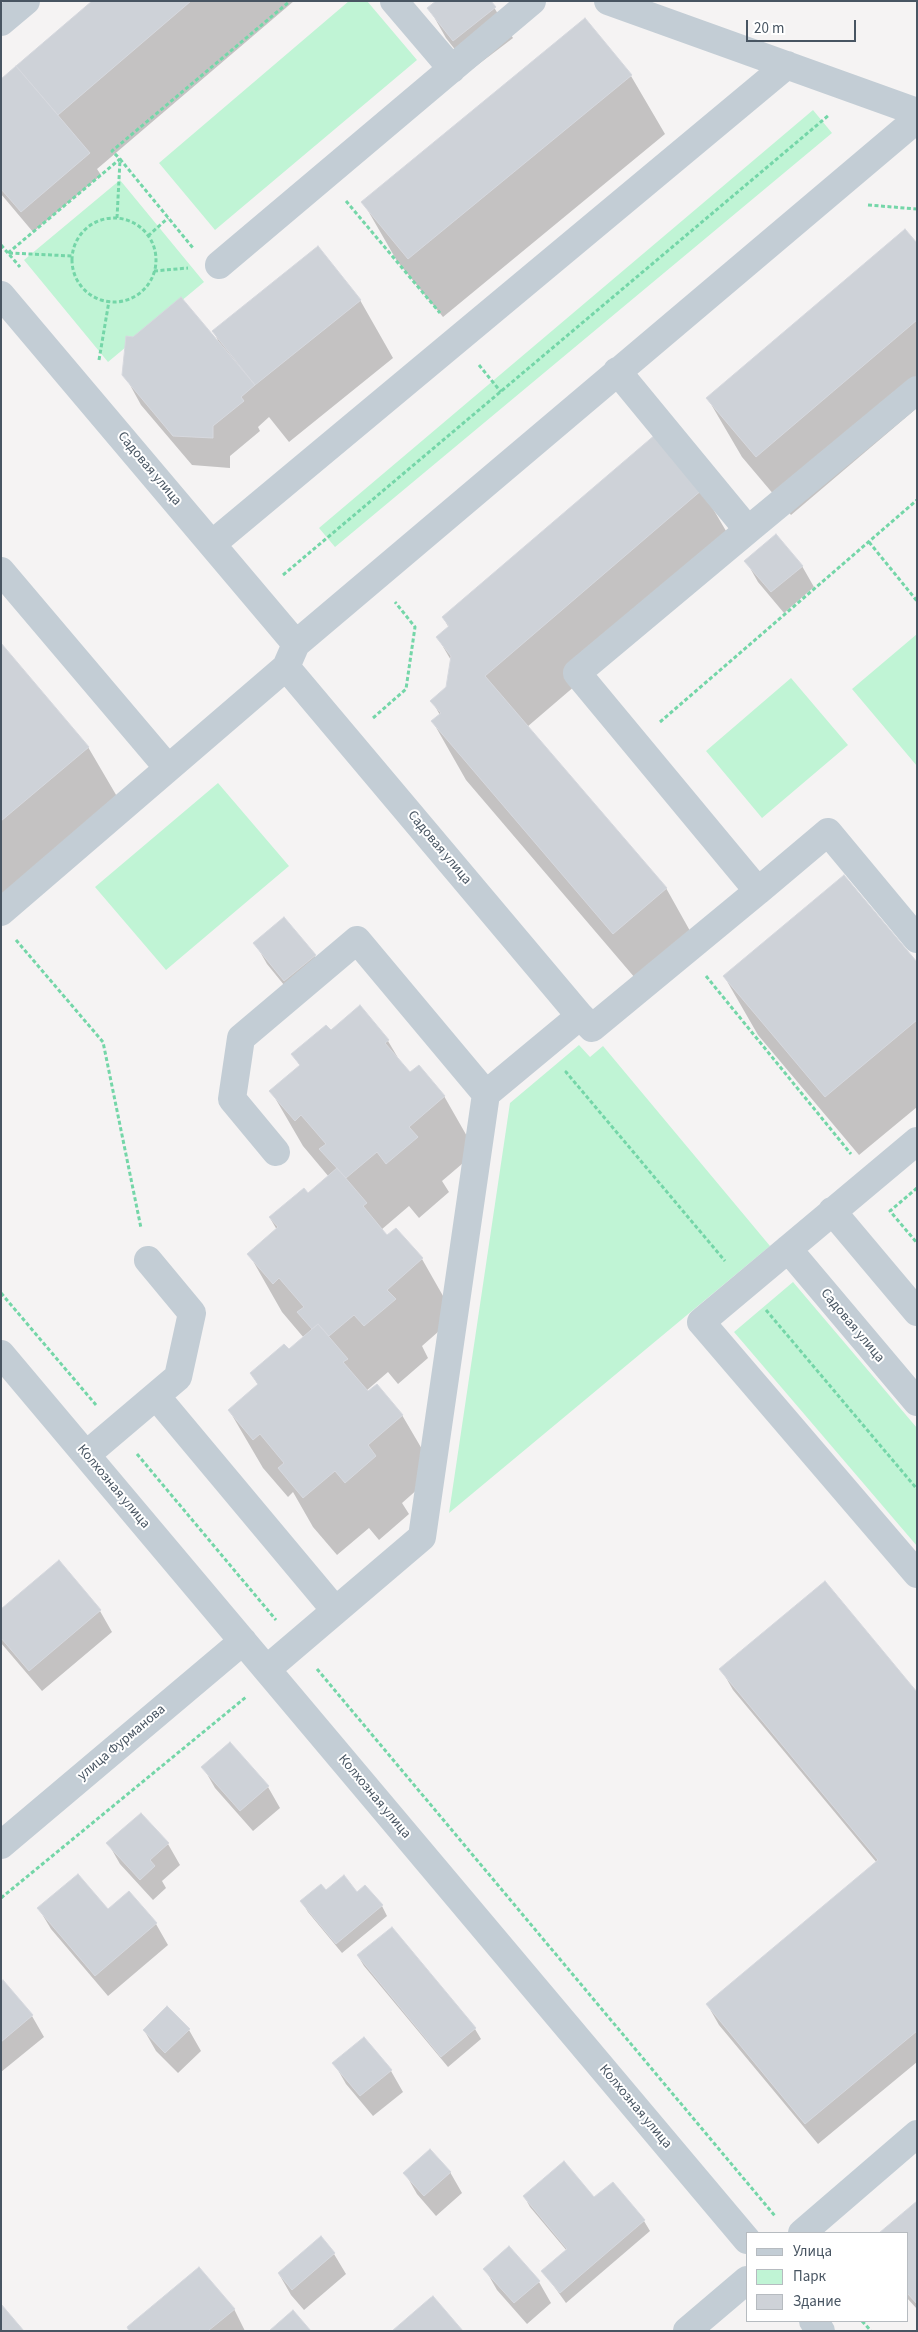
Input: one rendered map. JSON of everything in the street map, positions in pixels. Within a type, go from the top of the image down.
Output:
[{"type":"street","points":[[1,22],[26,1]]},
{"type":"street","points":[[394,1],[452,69]]},
{"type":"street","points":[[208,259],[452,69],[532,1]]},
{"type":"street","points":[[608,1],[917,112]]},
{"type":"street","points":[[212,544],[787,65]]},
{"type":"street","points":[[1,912],[168,768],[291,655],[617,371],[917,119]]},
{"type":"street","name":"Садовая улица","points":[[1,295],[212,544],[291,655],[586,1022]]},
{"type":"street","points":[[617,371],[748,530]]},
{"type":"street","points":[[758,891],[577,673],[917,390]]},
{"type":"street","points":[[1,570],[168,768]]},
{"type":"street","points":[[267,1669],[422,1537],[486,1094],[586,1022],[758,891],[828,832],[917,939]]},
{"type":"street","points":[[276,1152],[232,1099],[241,1038],[357,940],[486,1094]]},
{"type":"street","points":[[917,1141],[701,1322],[917,1574]]},
{"type":"street","points":[[832,1211],[917,1312]]},
{"type":"street","name":"Садовая улица","points":[[788,1249],[917,1402]]},
{"type":"street","points":[[86,1455],[178,1377],[192,1313],[148,1260]]},
{"type":"street","name":"Колхозная улица","points":[[1,1354],[746,2239]]},
{"type":"street","points":[[156,1396],[335,1610]]},
{"type":"street","name":"улица Фурманова","points":[[1,1845],[243,1641]]},
{"type":"street","points":[[803,2232],[917,2134]]},
{"type":"street","points":[[687,2331],[746,2281]]},
{"type":"path","points":[[208,259],[168,218],[112,151],[290,1]]},
{"type":"path","points":[[283,575],[835,110]]},
{"type":"path","points":[[117,218],[120,159]]},
{"type":"path","points":[[72,256],[8,252],[120,159]]},
{"type":"path","points":[[344,200],[442,315]]},
{"type":"path","points":[[117,218],[129,221],[140,227],[148,236],[156,258],[154,271],[150,282],[132,298],[121,301],[109,301],[96,298],[77,281],[73,269],[72,256],[75,244],[87,228],[104,219],[117,218]]},
{"type":"path","points":[[148,236],[168,218]]},
{"type":"path","points":[[154,271],[190,268]]},
{"type":"path","points":[[99,360],[109,301]]},
{"type":"path","points":[[476,361],[500,392]]},
{"type":"path","points":[[635,744],[917,500]]},
{"type":"path","points":[[869,542],[917,601]]},
{"type":"path","points":[[369,722],[406,689],[415,627],[391,596]]},
{"type":"path","points":[[14,937],[103,1042],[148,1260]]},
{"type":"path","points":[[700,968],[856,1161]]},
{"type":"path","points":[[572,1066],[566,1072],[917,1489]]},
{"type":"path","points":[[917,1188],[890,1211],[917,1243]]},
{"type":"path","points":[[1,1293],[777,2218]]},
{"type":"green space","points":[[349,1],[367,1],[417,60],[215,230],[159,163]]},
{"type":"green space","points":[[813,110],[832,133],[335,547],[319,528]]},
{"type":"green space","points":[[120,180],[204,282],[108,362],[24,260]]},
{"type":"green space","points":[[917,634],[917,766],[852,689]]},
{"type":"green space","points":[[791,678],[848,745],[762,818],[706,751]]},
{"type":"green space","points":[[218,783],[289,866],[166,970],[95,887]]},
{"type":"green space","points":[[579,1045],[590,1057],[603,1046],[770,1246],[449,1513],[510,1103]]},
{"type":"green space","points":[[793,1282],[917,1428],[917,1546],[734,1332]]},
{"type":"building","points":[[92,1],[191,1],[58,115],[16,66]]},
{"type":"building","points":[[436,1],[491,1],[496,7],[453,41],[427,8]]},
{"type":"building","points":[[585,18],[632,75],[408,259],[361,202]]},
{"type":"building","points":[[16,66],[90,153],[21,212],[1,189],[1,79]]},
{"type":"building","points":[[905,229],[917,243],[917,320],[756,457],[706,398]]},
{"type":"building","points":[[318,246],[361,300],[255,385],[212,331]]},
{"type":"building","points":[[181,297],[255,385],[241,397],[244,401],[213,426],[213,438],[173,436],[122,375],[126,336],[133,337]]},
{"type":"building","points":[[656,434],[703,489],[485,676],[667,888],[613,934],[431,721],[441,713],[430,701],[446,687],[451,656],[436,637],[449,626],[442,617]]},
{"type":"building","points":[[776,534],[803,566],[771,592],[744,561]]},
{"type":"building","points":[[1,643],[89,747],[1,821]]},
{"type":"building","points":[[844,875],[917,962],[917,1020],[825,1097],[723,976]]},
{"type":"building","points":[[284,917],[316,955],[284,981],[253,943]]},
{"type":"building","points":[[360,1005],[389,1040],[385,1043],[410,1072],[419,1065],[445,1096],[409,1127],[418,1137],[386,1164],[377,1152],[346,1178],[319,1149],[326,1144],[301,1115],[295,1121],[269,1091],[300,1065],[291,1054],[326,1025],[331,1030]]},
{"type":"building","points":[[337,1168],[367,1203],[363,1206],[387,1235],[396,1228],[423,1258],[387,1290],[396,1299],[364,1326],[354,1315],[329,1336],[318,1324],[312,1329],[297,1312],[304,1307],[279,1278],[273,1284],[247,1254],[278,1227],[269,1217],[304,1188],[308,1193]]},
{"type":"building","points":[[318,1324],[348,1359],[343,1362],[368,1391],[377,1384],[403,1415],[368,1445],[376,1456],[345,1483],[335,1471],[303,1498],[278,1468],[284,1463],[260,1434],[253,1440],[228,1410],[258,1384],[250,1373],[284,1344],[289,1349]]},
{"type":"building","points":[[59,1560],[101,1610],[29,1671],[1,1638],[1,1609]]},
{"type":"building","points":[[825,1581],[917,1692],[917,2031],[805,2124],[706,2004],[878,1860],[719,1669]]},
{"type":"building","points":[[230,1742],[269,1786],[240,1811],[201,1767]]},
{"type":"building","points":[[141,1813],[169,1843],[150,1860],[155,1866],[140,1880],[106,1843]]},
{"type":"building","points":[[78,1874],[108,1909],[129,1891],[157,1923],[95,1976],[37,1908]]},
{"type":"building","points":[[344,1875],[357,1892],[365,1885],[383,1905],[336,1944],[300,1901],[321,1884],[326,1890]]},
{"type":"building","points":[[392,1927],[476,2028],[441,2057],[357,1955]]},
{"type":"building","points":[[3,1980],[33,2015],[1,2042],[1,1981]]},
{"type":"building","points":[[167,2006],[190,2029],[165,2053],[143,2030]]},
{"type":"building","points":[[364,2037],[392,2070],[360,2096],[332,2063]]},
{"type":"building","points":[[430,2149],[451,2172],[424,2196],[403,2173]]},
{"type":"building","points":[[564,2161],[594,2197],[613,2182],[645,2220],[560,2293],[541,2271],[567,2249],[523,2196]]},
{"type":"building","points":[[917,2201],[917,2304],[908,2294],[908,2232],[880,2232]]},
{"type":"building","points":[[321,2236],[335,2253],[292,2290],[278,2273]]},
{"type":"building","points":[[509,2246],[540,2281],[514,2303],[483,2269]]},
{"type":"building","points":[[199,2267],[235,2309],[208,2331],[129,2331],[127,2327]]},
{"type":"building","points":[[433,2296],[463,2331],[392,2331],[429,2299]]},
{"type":"building","points":[[1,2304],[24,2331],[1,2331]]},
{"type":"building","points":[[293,2310],[311,2331],[269,2331]]}]
